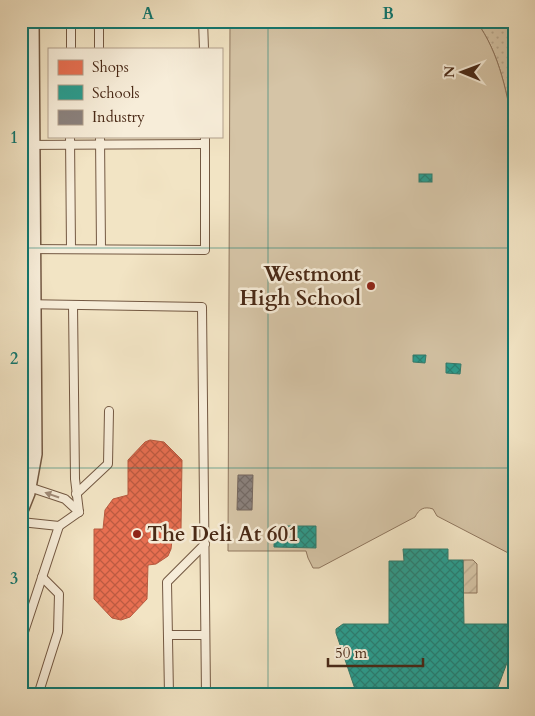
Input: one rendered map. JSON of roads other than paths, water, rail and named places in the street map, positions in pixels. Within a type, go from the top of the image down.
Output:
[{"type":"street","points":[[21,508],[24,488],[34,454],[26,249],[26,145],[31,21]]},
{"type":"lane","points":[[71,21],[71,48]]},
{"type":"lane","points":[[99,21],[99,48]]},
{"type":"lane","points":[[203,21],[204,48]]},
{"type":"lane","points":[[70,138],[71,249]]},
{"type":"lane","points":[[100,138],[101,249]]},
{"type":"lane","points":[[26,145],[100,145],[205,140],[205,250],[26,249]]},
{"type":"lane","points":[[27,305],[202,307],[206,695]]},
{"type":"lane","points":[[73,305],[75,479],[79,512]]},
{"type":"lane","points":[[76,494],[108,464],[109,411]]},
{"type":"lane","points":[[24,488],[35,489],[65,500],[79,512]]},
{"type":"lane","points":[[21,642],[59,526],[79,512]]},
{"type":"lane","points":[[21,522],[59,526]]},
{"type":"lane","points":[[169,695],[167,582],[205,544]]},
{"type":"lane","points":[[38,695],[58,632],[59,594],[42,577]]},
{"type":"lane","points":[[168,635],[205,635]]},
{"type":"place","name":"Westmont High School","points":[[371,286]]},
{"type":"place","name":"The Deli At 601","points":[[137,534]]}]
